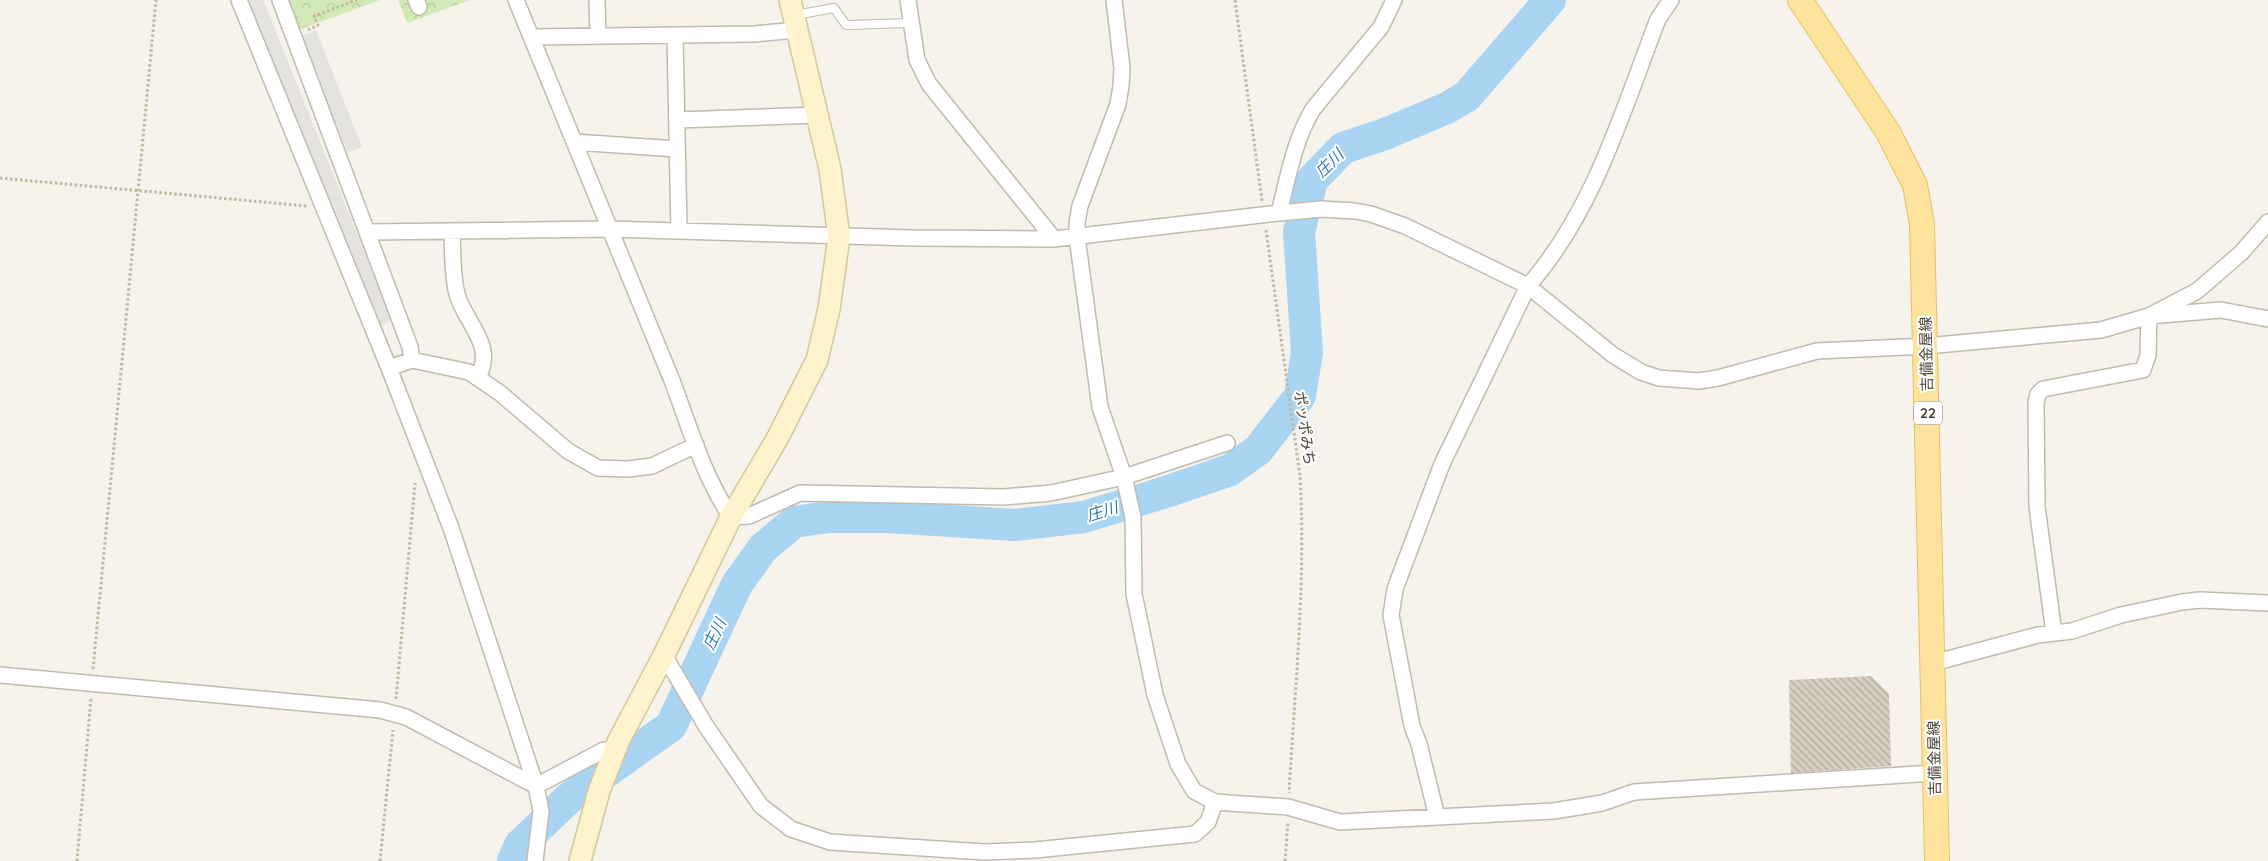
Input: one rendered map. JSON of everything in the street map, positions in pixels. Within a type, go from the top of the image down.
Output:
[{"type":"main road","name":"吉備金屋線","points":[[1800,0],[1888,132],[1915,185],[1922,224],[1936,861]]},
{"type":"street","points":[[239,0],[389,368],[451,528],[536,786],[541,811],[534,861]]},
{"type":"street","points":[[280,0],[369,232],[410,347],[412,360]]},
{"type":"street","points":[[516,0],[718,498],[731,517]]},
{"type":"street","points":[[597,0],[598,36]]},
{"type":"street","points":[[908,0],[917,60],[929,84],[1054,238]]},
{"type":"street","points":[[1114,0],[1122,68],[1121,86],[1118,104],[1080,206],[1077,238],[1100,407],[1124,477],[1133,517],[1134,594],[1155,695],[1178,764],[1194,792],[1215,802],[1288,807],[1340,822],[1554,811],[1602,803],[1634,792],[1934,773]]},
{"type":"street","points":[[1279,213],[1297,142],[1304,124],[1313,109],[1381,27],[1394,0]]},
{"type":"street","points":[[1437,817],[1419,744],[1412,726],[1391,615],[1395,589],[1442,464],[1528,286],[1550,261],[1592,189],[1658,19],[1671,0]]},
{"type":"street","points":[[531,37],[754,34],[793,15],[830,169],[839,237],[829,309],[817,360],[777,439],[731,517],[664,655],[615,750],[600,792],[580,861]]},
{"type":"street","points":[[675,36],[679,231]]},
{"type":"street","points":[[677,120],[817,115]]},
{"type":"street","points":[[574,142],[677,149]]},
{"type":"street","points":[[369,232],[452,233],[610,229],[839,237],[1077,238],[1279,213],[1321,209],[1355,211],[1371,214],[1405,226],[1528,286],[1613,355],[1641,372],[1659,378],[1676,380],[1718,378],[1817,351],[1926,346],[2102,330],[2149,316],[2198,291],[2241,254],[2268,222]]},
{"type":"street","points":[[452,233],[458,296],[478,334],[483,349],[481,370],[478,377]]},
{"type":"street","points":[[2149,316],[2221,310],[2268,319]]},
{"type":"street","points":[[2054,633],[2037,507],[2035,442],[2037,397],[2043,389],[2143,370],[2148,355],[2149,316]]},
{"type":"street","points":[[389,368],[412,360],[463,370],[478,377],[568,450],[598,468],[628,469],[652,466],[696,445]]},
{"type":"street","points":[[731,517],[749,516],[800,493],[1004,498],[1051,492],[1124,477],[1227,444]]},
{"type":"street","points":[[1933,663],[2054,633],[2072,632],[2121,615],[2187,601],[2268,603]]},
{"type":"street","points":[[664,655],[706,726],[761,806],[791,829],[830,842],[896,854],[994,852],[1035,850],[1195,834],[1208,822],[1215,802]]},
{"type":"street","points":[[0,675],[380,710],[406,717],[536,786]]},
{"type":"street","points":[[536,786],[604,750],[615,750]]},
{"type":"lane","points":[[793,15],[834,8],[846,25],[910,23]]},
{"type":"path","points":[[77,861],[156,0]]},
{"type":"path","points":[[294,36],[318,25],[314,16],[357,0]]},
{"type":"path","name":"ポッポみち","points":[[1235,0],[1300,476],[1302,543],[1285,861]]},
{"type":"path","points":[[0,178],[300,206],[322,204]]},
{"type":"path","points":[[380,861],[416,470],[427,466]]},
{"type":"green space","points":[[286,0],[380,0],[298,30]]},
{"type":"green space","points":[[398,0],[470,0],[407,23]]},
{"type":"shaded area","points":[[245,0],[263,0],[392,320],[378,327]]},
{"type":"shaded area","points":[[316,30],[362,147],[348,153],[301,36]]},
{"type":"building","points":[[1871,676],[1889,694],[1891,766],[1791,773],[1789,680]]},
{"type":"waterway","name":"庄川","points":[[513,861],[520,845],[568,799],[671,726],[737,584],[763,548],[794,522],[828,517],[887,517],[1015,525],[1084,517],[1230,470],[1258,450],[1300,396],[1307,352],[1299,232],[1312,180],[1343,148],[1385,134],[1447,108],[1467,96],[1550,0]]}]
